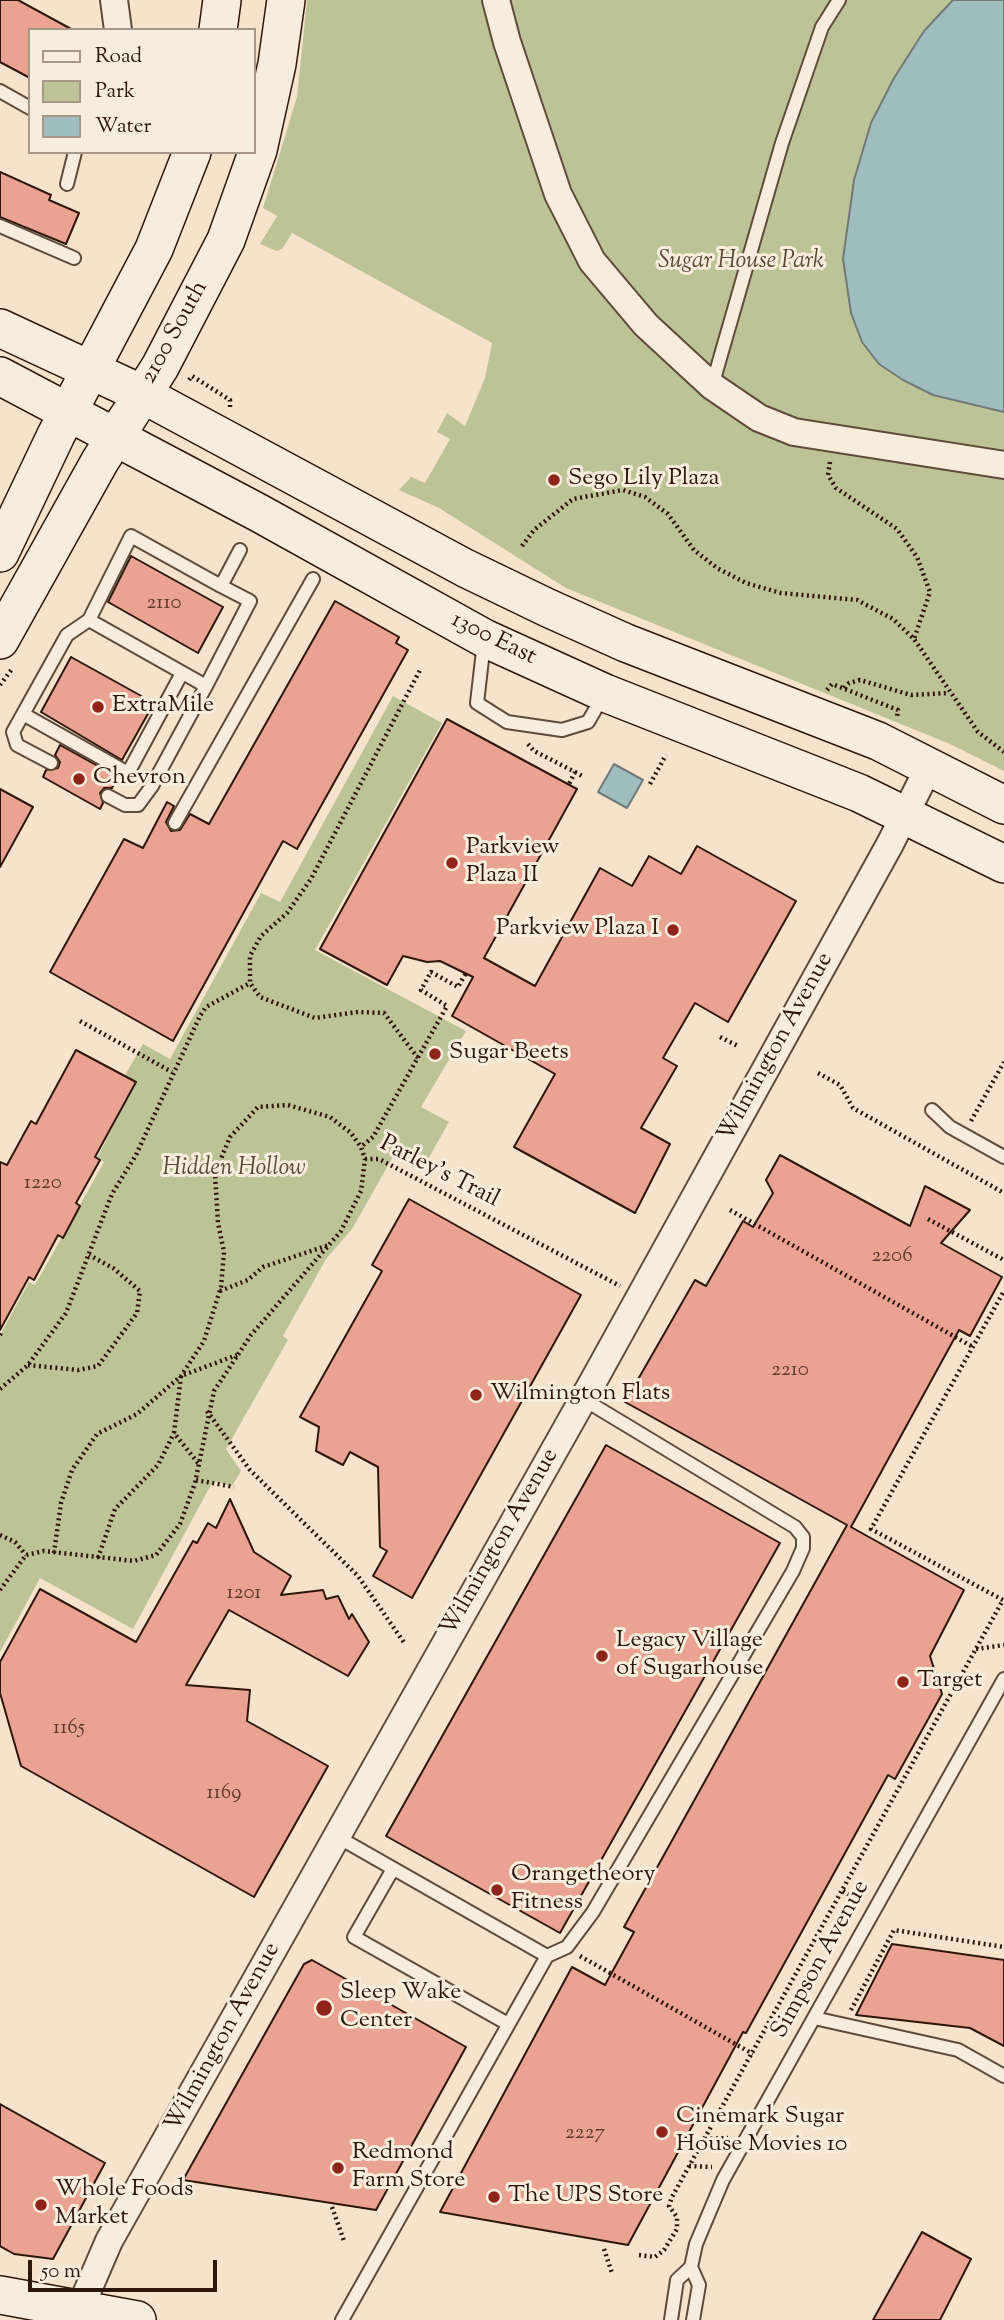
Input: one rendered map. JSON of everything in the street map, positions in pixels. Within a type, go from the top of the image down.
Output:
[{"type":"main road","points":[[218,28],[222,0]]},
{"type":"main road","name":"2100 South","points":[[256,152],[263,129],[286,0]]},
{"type":"main road","points":[[0,553],[68,413],[154,249],[191,154]]},
{"type":"main road","name":"2100 South","points":[[0,640],[116,436],[189,315],[240,206],[256,154]]},
{"type":"main road","points":[[0,328],[142,394],[465,568],[548,608],[626,643],[878,741],[1004,805]]},
{"type":"main road","name":"1300 East","points":[[0,376],[116,436],[484,638],[605,693],[844,786],[1004,864]]},
{"type":"main road","points":[[0,2295],[77,2314],[137,2320]]},
{"type":"street","points":[[114,0],[118,28]]},
{"type":"street","points":[[496,0],[507,42],[558,194],[592,261],[646,325],[712,386],[759,418],[794,432],[1004,465]]},
{"type":"street","name":"Wilmington Avenue","points":[[77,2314],[109,2241],[583,1399],[929,767]]},
{"type":"lane","points":[[712,386],[782,143],[822,27],[839,0]]},
{"type":"lane","points":[[0,91],[28,107]]},
{"type":"lane","points":[[66,184],[74,154]]},
{"type":"lane","points":[[0,226],[74,258]]},
{"type":"lane","points":[[51,762],[17,745],[13,732],[64,641],[89,620],[97,599],[131,536],[250,601],[152,786],[138,805],[125,805],[108,796]]},
{"type":"lane","points":[[221,586],[240,550]]},
{"type":"lane","points":[[175,823],[313,579]]},
{"type":"lane","points":[[89,620],[206,686]]},
{"type":"lane","points":[[484,638],[477,703],[507,722],[562,730],[588,722],[605,693]]},
{"type":"lane","points":[[23,714],[128,773],[182,673]]},
{"type":"lane","points":[[932,1110],[950,1127],[1004,1157]]},
{"type":"lane","points":[[342,2320],[547,1956],[568,1947],[593,1912],[793,1571],[803,1548],[803,1536],[795,1527],[583,1399]]},
{"type":"lane","name":"Simpson Avenue","points":[[671,2320],[677,2280],[691,2267],[696,2244],[723,2180],[1004,1679]]},
{"type":"lane","points":[[336,1836],[547,1956]]},
{"type":"lane","points":[[393,1868],[354,1937],[508,2024]]},
{"type":"lane","points":[[814,2018],[958,2050],[1004,2076]]},
{"type":"lane","name":"Simpson Avenue","points":[[691,2267],[699,2285],[693,2320]]},
{"type":"path","points":[[190,378],[192,376],[230,400]]},
{"type":"path","points":[[828,475],[836,488],[897,529],[917,556],[930,592],[914,639]]},
{"type":"path","points":[[522,546],[534,530],[573,499],[623,490],[645,497],[668,514],[694,550],[717,568],[747,583],[780,593],[857,600],[893,619],[914,639],[978,732],[1004,752]]},
{"type":"path","points":[[418,1058],[384,1013],[358,1012],[315,1018],[260,997],[250,984],[250,956],[261,936],[287,913],[311,879],[420,670]]},
{"type":"path","points":[[844,688],[849,682],[860,680],[911,695],[950,693]]},
{"type":"path","points":[[832,684],[898,710],[896,720]]},
{"type":"path","points":[[525,740],[534,751],[584,777]]},
{"type":"path","points":[[650,784],[666,755]]},
{"type":"path","points":[[569,784],[575,772]]},
{"type":"path","name":"Parley's Trail","points":[[466,973],[458,987],[431,972],[421,990],[447,1006],[373,1137],[361,1147],[365,1159],[379,1159],[616,1284]]},
{"type":"path","points":[[0,1389],[29,1366],[66,1313],[112,1194],[136,1156],[172,1072],[206,1007],[250,984]]},
{"type":"path","points":[[80,1021],[172,1072]]},
{"type":"path","points":[[720,1037],[738,1046]]},
{"type":"path","points":[[967,1128],[1004,1062]]},
{"type":"path","points":[[818,1073],[840,1085],[853,1108],[1004,1193]]},
{"type":"path","points":[[54,1553],[61,1503],[72,1470],[97,1434],[137,1414],[181,1376],[204,1341],[220,1291],[225,1252],[218,1223],[215,1174],[230,1137],[258,1107],[288,1105],[330,1117],[351,1133],[361,1147]]},
{"type":"path","points":[[0,1590],[26,1555],[44,1551],[134,1561],[156,1555],[180,1524],[196,1480],[207,1411],[214,1391],[238,1354],[341,1231],[361,1191],[365,1159]]},
{"type":"path","points":[[730,1210],[973,1347]]},
{"type":"path","points":[[928,1219],[1004,1260]]},
{"type":"path","points":[[220,1291],[248,1280],[263,1267],[330,1245]]},
{"type":"path","points":[[29,1366],[78,1370],[98,1366],[137,1313],[140,1291],[113,1268],[89,1255]]},
{"type":"path","points":[[639,2255],[655,2257],[664,2250],[677,2230],[677,2217],[669,2206],[689,2166],[1003,1600],[871,1530],[1004,1291]]},
{"type":"path","points":[[181,1376],[238,1354]]},
{"type":"path","points":[[98,1558],[115,1508],[158,1465],[174,1433],[181,1376]]},
{"type":"path","points":[[207,1411],[250,1470],[358,1576],[405,1644]]},
{"type":"path","points":[[174,1433],[198,1464]]},
{"type":"path","points":[[196,1480],[234,1487]]},
{"type":"path","points":[[0,1535],[15,1542],[26,1555]]},
{"type":"path","points":[[976,1649],[1004,1645]]},
{"type":"path","points":[[843,1891],[856,1898]]},
{"type":"path","points":[[850,2011],[894,1930],[1004,1947]]},
{"type":"path","points":[[578,1954],[753,2054]]},
{"type":"path","points":[[705,2139],[732,2138]]},
{"type":"path","points":[[689,2166],[716,2167]]},
{"type":"path","points":[[332,2207],[344,2241]]},
{"type":"path","points":[[604,2249],[612,2273]]},
{"type":"green space","name":"Sugar House Park","points":[[307,0],[1004,0],[1004,771],[950,744],[566,588],[439,508],[399,490],[411,477],[425,483],[450,439],[437,432],[447,413],[465,426],[485,378],[492,343],[292,233],[283,248],[277,251],[260,244],[277,216],[263,208],[297,97]]},
{"type":"green space","name":"Hidden Hollow","points":[[393,696],[442,723],[315,950],[466,1031],[421,1107],[449,1122],[422,1170],[394,1155],[352,1229],[326,1259],[283,1336],[288,1340],[226,1449],[241,1471],[232,1486],[213,1481],[133,1629],[40,1578],[0,1652],[0,1335],[29,1282],[35,1285],[104,1162],[97,1158],[136,1082],[125,1075],[143,1044],[170,1059],[261,893],[280,902]]},
{"type":"water","points":[[953,0],[1004,0],[1004,412],[933,395],[879,364],[862,342],[851,313],[843,259],[854,180],[871,123],[894,78],[924,31]]},
{"type":"water","points":[[614,764],[643,780],[627,808],[598,792]]},
{"type":"building","points":[[0,0],[18,0],[69,28],[28,28],[28,77],[0,62]]},
{"type":"building","points":[[0,172],[51,195],[49,200],[79,213],[66,244],[0,217]]},
{"type":"building","points":[[131,556],[223,607],[198,653],[108,602]]},
{"type":"building","points":[[335,601],[399,637],[396,643],[408,650],[297,849],[283,841],[173,1041],[50,972],[124,839],[143,848],[167,802],[174,806],[166,822],[171,831],[180,830],[190,814],[209,824]]},
{"type":"building","name":"ExtraMile","points":[[71,657],[154,703],[122,760],[41,712]]},
{"type":"building","points":[[447,719],[577,789],[484,958],[535,986],[600,868],[632,886],[649,856],[681,874],[697,846],[796,901],[728,1022],[695,1003],[663,1058],[677,1066],[641,1128],[670,1144],[635,1213],[514,1147],[555,1074],[452,1016],[473,977],[440,961],[427,962],[403,956],[387,985],[320,949]]},
{"type":"building","name":"Chevron","points":[[60,745],[114,775],[111,779],[115,782],[112,788],[104,788],[100,793],[103,803],[100,809],[43,777],[46,770],[58,768],[60,762],[55,755]]},
{"type":"building","points":[[0,789],[33,807],[0,867]]},
{"type":"building","points":[[76,1050],[136,1082],[95,1157],[100,1160],[76,1203],[80,1206],[63,1238],[58,1235],[34,1280],[29,1277],[0,1330],[0,1162],[7,1165],[31,1121],[36,1124]]},
{"type":"building","points":[[780,1155],[910,1226],[925,1186],[970,1210],[941,1243],[1002,1277],[970,1336],[959,1330],[851,1527],[964,1590],[930,1656],[942,1694],[895,1779],[888,1775],[746,2033],[743,2032],[628,2245],[440,2212],[572,1967],[605,1985],[634,1932],[624,1927],[847,1525],[625,1402],[695,1280],[706,1286],[743,1221],[753,1227],[773,1193],[766,1180]]},
{"type":"building","name":"Wilmington Flats","points":[[409,1199],[581,1295],[412,1598],[373,1576],[387,1551],[380,1547],[378,1467],[350,1452],[343,1465],[316,1451],[319,1427],[300,1417],[382,1271],[372,1265]]},
{"type":"building","name":"Legacy Village of Sugarhouse","points":[[606,1445],[780,1543],[560,1933],[386,1836]]},
{"type":"building","points":[[230,1499],[254,1552],[291,1576],[281,1595],[323,1590],[326,1599],[338,1596],[349,1619],[352,1614],[369,1642],[348,1676],[229,1610],[186,1685],[250,1690],[247,1721],[328,1766],[254,1897],[21,1766],[0,1693],[0,1662],[40,1589],[136,1642],[193,1541],[197,1543],[208,1523],[216,1528]]},
{"type":"building","points":[[892,1944],[1004,1960],[1004,2046],[970,2028],[856,2015]]},
{"type":"building","points":[[312,1960],[466,2047],[376,2210],[183,2180],[304,1964]]},
{"type":"building","name":"Whole Foods Market","points":[[0,2104],[105,2163],[53,2259],[14,2254],[0,2246]]},
{"type":"building","points":[[922,2232],[971,2259],[940,2320],[873,2320]]},
{"type":"place","name":"Sego Lily Plaza","points":[[554,480]]},
{"type":"place","name":"ExtraMile","points":[[98,707]]},
{"type":"place","name":"Chevron","points":[[79,779]]},
{"type":"place","name":"Parkview Plaza II","points":[[452,863]]},
{"type":"place","name":"Parkview Plaza I","points":[[673,930]]},
{"type":"place","name":"Sugar Beets","points":[[435,1054]]},
{"type":"place","name":"Wilmington Flats","points":[[476,1395]]},
{"type":"place","name":"Legacy Village of Sugarhouse","points":[[602,1656]]},
{"type":"place","name":"Target","points":[[903,1682]]},
{"type":"place","name":"Orangetheory Fitness","points":[[497,1890]]},
{"type":"place","name":"Sleep Wake Center","points":[[324,2008]]},
{"type":"place","name":"Cinemark Sugar House Movies 10","points":[[662,2132]]},
{"type":"place","name":"Redmond Farm Store","points":[[338,2168]]},
{"type":"place","name":"The UPS Store","points":[[494,2197]]},
{"type":"place","name":"Whole Foods Market","points":[[41,2205]]}]
